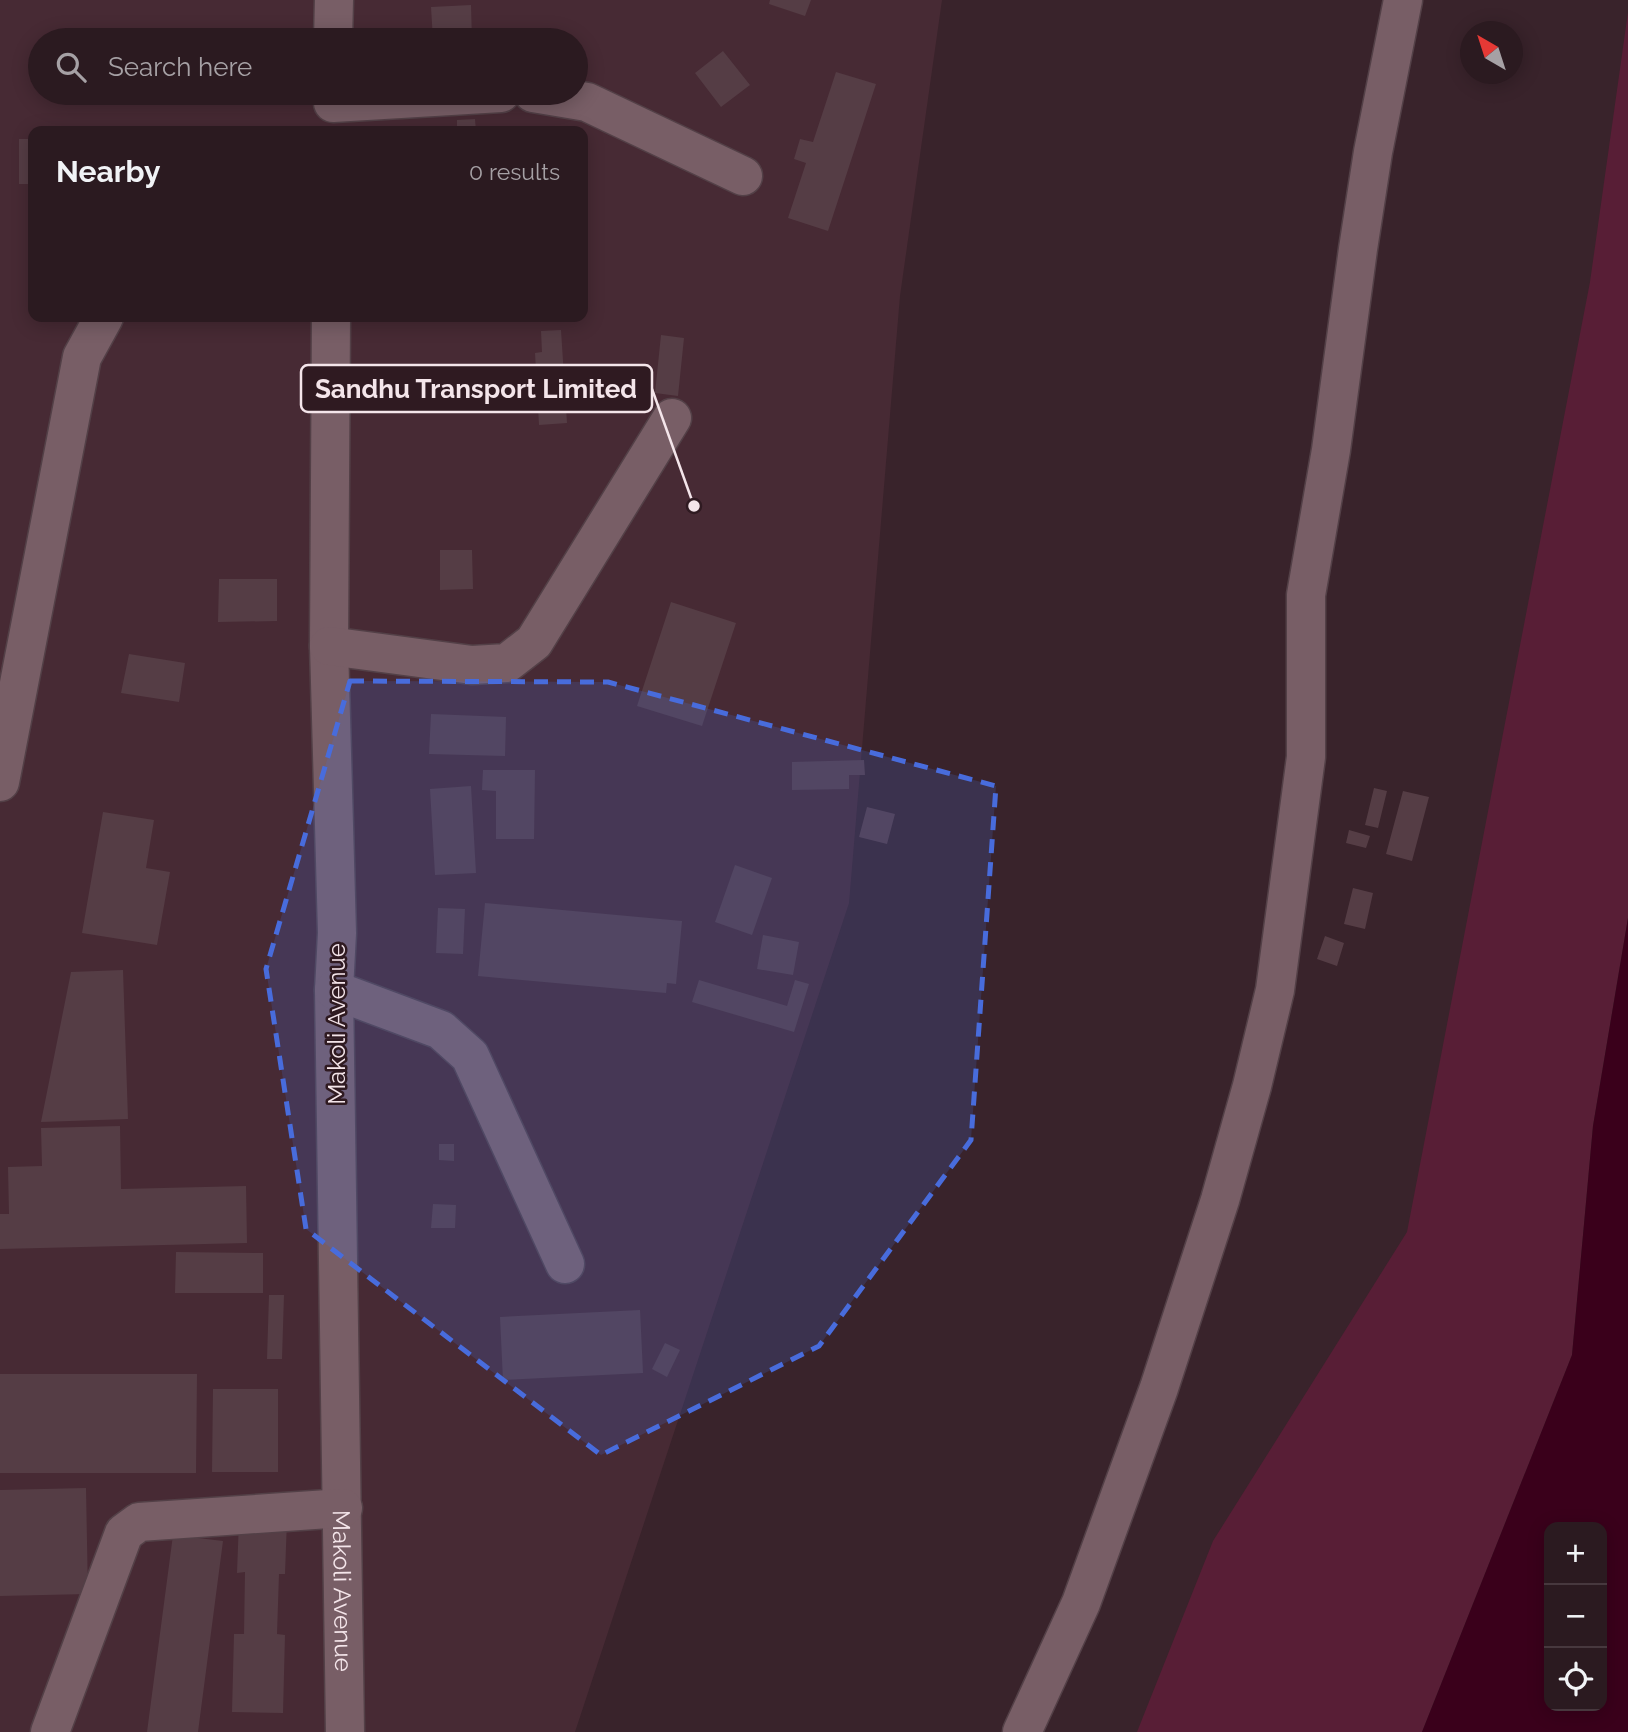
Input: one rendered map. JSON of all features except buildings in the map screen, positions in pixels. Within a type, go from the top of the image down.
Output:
[{"type":"street","points":[[333,28],[334,0]]},
{"type":"street","points":[[1022,1732],[1081,1603],[1159,1388],[1220,1200],[1275,990],[1307,757],[1306,595],[1331,450],[1369,176],[1392,48],[1404,0]]},
{"type":"street","points":[[588,102],[743,176]]},
{"type":"street","points":[[332,109],[374,105]]},
{"type":"street","points":[[0,782],[82,357],[101,322]]},
{"type":"street","name":"Makoli Avenue","points":[[331,322],[329,646],[337,933],[334,990],[345,1732]]},
{"type":"street","points":[[329,646],[472,666],[507,663],[534,642],[672,418]]},
{"type":"street","points":[[334,990],[441,1030],[470,1056],[565,1264]]},
{"type":"street","points":[[50,1732],[124,1534],[139,1522],[343,1508]]},
{"type":"highlighted area","points":[[350,681],[608,682],[996,786],[971,1140],[819,1346],[601,1455],[306,1229],[266,969]]},
{"type":"shaded area","points":[[0,0],[942,0],[900,296],[849,903],[575,1732],[0,1732]]},
{"type":"shaded area","points":[[1628,12],[1628,918],[1593,1126],[1572,1355],[1422,1732],[1137,1732],[1213,1541],[1407,1232],[1590,282]]},
{"type":"shaded area","points":[[1628,918],[1628,1732],[1422,1732],[1572,1355],[1593,1126]]},
{"type":"place","name":"Sandhu Transport Limited","points":[[694,506]]}]
